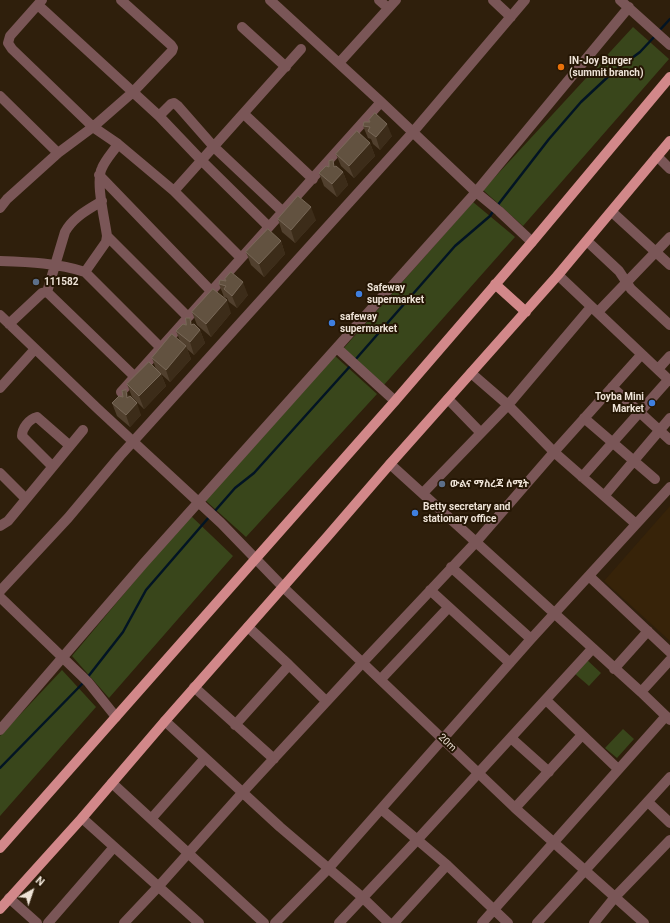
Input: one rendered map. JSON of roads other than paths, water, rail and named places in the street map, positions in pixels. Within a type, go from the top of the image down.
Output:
[{"type":"main road","points":[[0,848],[255,558],[395,402],[532,242],[670,77]]},
{"type":"main road","points":[[0,909],[82,818],[194,687],[390,464],[526,312],[670,142]]},
{"type":"main road","points":[[495,284],[526,312]]},
{"type":"street","points":[[0,208],[4,195],[93,127],[133,92],[172,50],[173,48],[121,0]]},
{"type":"street","points":[[270,0],[476,192],[532,242]]},
{"type":"street","points":[[379,0],[388,8]]},
{"type":"street","points":[[339,63],[396,0]]},
{"type":"street","points":[[493,0],[511,16]]},
{"type":"street","points":[[0,591],[68,518],[134,442],[413,132],[525,0]]},
{"type":"street","points":[[620,0],[670,45]]},
{"type":"street","points":[[241,258],[174,191],[118,144],[93,127],[12,49],[8,43],[10,36],[40,2],[159,116],[201,160],[270,227]]},
{"type":"street","points":[[0,730],[144,563],[476,192],[629,7]]},
{"type":"street","points":[[242,27],[286,67]]},
{"type":"street","points":[[174,191],[301,49]]},
{"type":"street","points":[[2,102],[58,153]]},
{"type":"street","points":[[121,392],[381,102]]},
{"type":"street","points":[[159,116],[171,104],[178,106],[214,147],[283,212]]},
{"type":"street","points":[[244,114],[313,179]]},
{"type":"street","points":[[85,272],[106,242],[107,236],[99,175],[102,167],[118,144]]},
{"type":"street","points":[[657,156],[670,169]]},
{"type":"street","points":[[99,175],[211,291]]},
{"type":"street","points":[[48,292],[65,232],[69,224],[102,201]]},
{"type":"street","points":[[612,212],[670,266]]},
{"type":"street","points":[[107,236],[188,317]]},
{"type":"street","points":[[423,493],[508,405],[595,310],[626,282],[670,237]]},
{"type":"street","points":[[587,241],[619,271],[631,289],[670,325]]},
{"type":"street","points":[[0,261],[34,262],[72,268],[85,272],[160,347]]},
{"type":"street","points":[[558,275],[669,380],[582,477]]},
{"type":"street","points":[[9,324],[42,293],[48,292]]},
{"type":"street","points":[[48,292],[134,376]]},
{"type":"street","name":"20m","points":[[0,315],[221,523],[283,587],[515,808],[644,923]]},
{"type":"street","points":[[336,348],[395,402]]},
{"type":"street","points":[[2,381],[35,349]]},
{"type":"street","points":[[124,923],[326,701],[476,542],[641,355]]},
{"type":"street","points":[[658,369],[670,356]]},
{"type":"street","points":[[471,373],[508,405],[554,452],[636,524]]},
{"type":"street","points":[[612,387],[670,440]]},
{"type":"street","points":[[448,399],[481,433]]},
{"type":"street","points":[[52,466],[22,436],[22,430],[33,418],[36,417],[69,445]]},
{"type":"street","points":[[584,418],[655,479]]},
{"type":"street","points":[[604,496],[670,418]]},
{"type":"street","points":[[0,526],[8,521],[69,445],[83,430]]},
{"type":"street","points":[[390,464],[668,718],[618,769],[482,923]]},
{"type":"street","points":[[0,473],[26,499]]},
{"type":"street","points":[[275,923],[328,869],[531,639],[670,487]]},
{"type":"street","points":[[451,567],[531,639]]},
{"type":"street","points":[[589,576],[670,652]]},
{"type":"street","points":[[430,590],[510,663]]},
{"type":"street","points":[[0,597],[88,682],[116,717]]},
{"type":"street","points":[[381,679],[448,608]]},
{"type":"street","points":[[248,627],[326,701]]},
{"type":"street","points":[[614,669],[648,631]]},
{"type":"street","points":[[339,923],[479,774],[592,649]]},
{"type":"street","points":[[641,692],[670,660]]},
{"type":"street","points":[[235,725],[289,665]]},
{"type":"street","points":[[194,687],[274,759]]},
{"type":"street","points":[[546,700],[618,769]]},
{"type":"street","points":[[165,721],[242,793],[362,897],[389,923]]},
{"type":"street","points":[[515,808],[582,735]]},
{"type":"street","points":[[511,738],[549,772]]},
{"type":"street","points":[[151,820],[205,758]]},
{"type":"street","points":[[537,923],[670,777]]},
{"type":"street","points":[[112,783],[264,923]]},
{"type":"street","points":[[648,802],[670,823]]},
{"type":"street","points":[[381,809],[447,865],[508,923]]},
{"type":"street","points":[[82,818],[199,923]]},
{"type":"street","points":[[594,923],[615,897],[670,840]]},
{"type":"street","points":[[48,923],[114,847]]},
{"type":"street","points":[[394,923],[447,865]]},
{"type":"street","points":[[9,898],[36,923]]},
{"type":"waterway","points":[[658,32],[670,19]]},
{"type":"waterway","points":[[497,206],[549,139],[581,102],[612,73],[640,52],[655,36]]},
{"type":"waterway","points":[[355,360],[455,246],[490,216],[494,210]]},
{"type":"waterway","points":[[214,512],[235,488],[254,473],[352,364]]},
{"type":"waterway","points":[[87,678],[123,632],[146,590],[210,516]]},
{"type":"waterway","points":[[0,768],[84,682]]},
{"type":"place","name":"IN-Joy Burger (summit branch)","points":[[561,67]]},
{"type":"place","name":"111582","points":[[36,282]]},
{"type":"place","name":"Safeway supermarket","points":[[359,294]]},
{"type":"place","name":"safeway supermarket","points":[[332,323]]},
{"type":"place","name":"Toyba Mini Market","points":[[652,403]]},
{"type":"place","name":"ውልና ማስረጃ ሰሚት","points":[[442,484]]},
{"type":"place","name":"Betty secretary and stationary office","points":[[415,513]]}]
